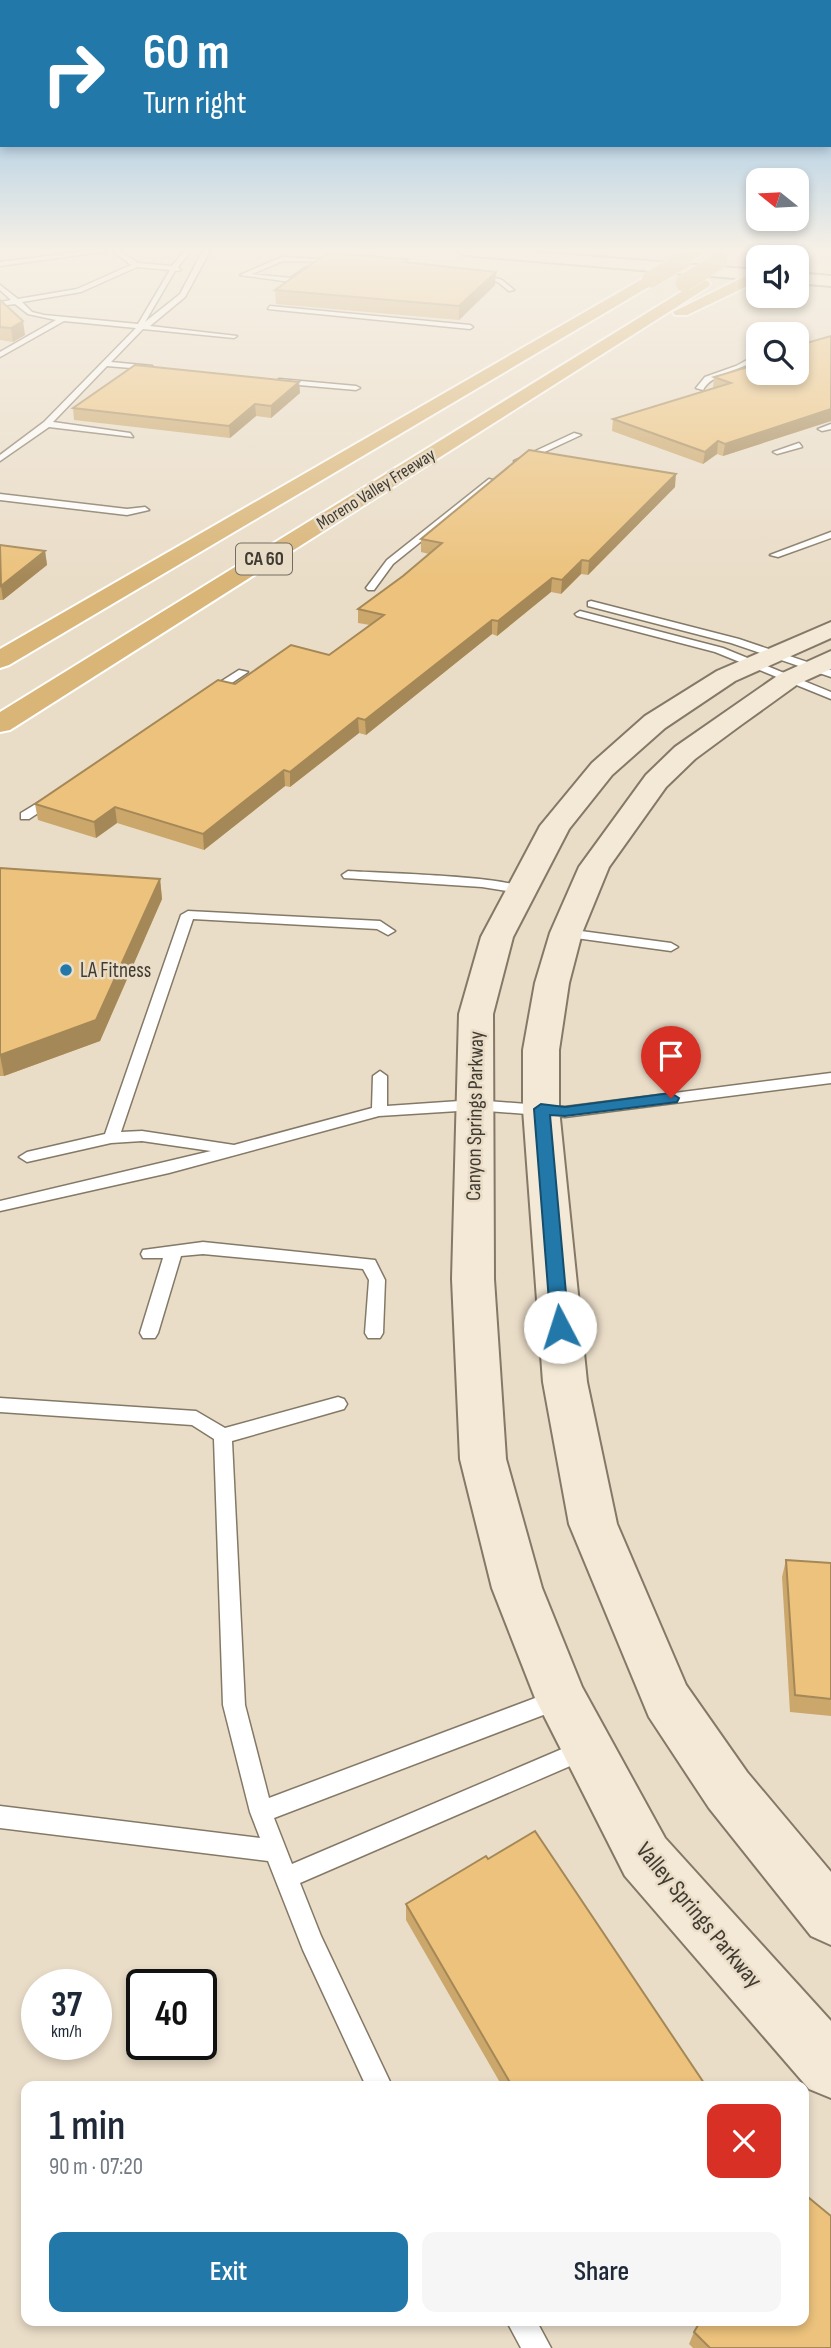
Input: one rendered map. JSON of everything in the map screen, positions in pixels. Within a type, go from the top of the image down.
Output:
[{"type":"highway","name":"Moreno Valley Freeway","points":[[0,660],[512,361]]},
{"type":"highway","points":[[142,611],[563,361]]},
{"type":"highway","name":"Moreno Valley Freeway","points":[[0,724],[583,361]]},
{"type":"street","name":"Canyon Springs Parkway","points":[[831,629],[798,666],[685,752],[656,781],[594,867],[565,933],[552,983],[541,1050],[541,1109],[565,1382],[593,1524],[667,1700],[728,1790],[831,1916]]},
{"type":"street","name":"Canyon Springs Parkway","points":[[589,1748],[561,1698],[517,1588],[483,1459],[473,1279],[477,1014],[497,937],[520,889],[555,826],[602,769],[655,722],[726,676],[798,666]]},
{"type":"street","name":"Valley Springs Parkway","points":[[589,1748],[645,1857],[831,2067]]},
{"type":"lane","points":[[0,459],[47,424],[109,361]]},
{"type":"lane","points":[[106,364],[157,369]]},
{"type":"lane","points":[[700,388],[702,382],[712,375],[746,364]]},
{"type":"lane","points":[[265,379],[356,388]]},
{"type":"lane","points":[[47,424],[130,435]]},
{"type":"lane","points":[[509,468],[520,459],[577,435]]},
{"type":"lane","points":[[777,452],[799,445]]},
{"type":"lane","points":[[371,588],[390,562],[498,477]]},
{"type":"lane","points":[[0,497],[127,512],[145,510]]},
{"type":"lane","points":[[775,555],[831,535]]},
{"type":"lane","points":[[590,604],[798,666],[831,696]]},
{"type":"lane","points":[[579,614],[719,650],[798,666]]},
{"type":"lane","points":[[201,699],[243,672]]},
{"type":"lane","points":[[25,816],[69,787]]},
{"type":"lane","points":[[348,876],[482,883],[520,889]]},
{"type":"lane","points":[[111,1138],[188,915],[380,925],[388,931]]},
{"type":"lane","points":[[565,933],[671,947]]},
{"type":"lane","points":[[379,1111],[380,1076]]},
{"type":"lane","points":[[0,1206],[169,1168],[379,1111],[474,1105],[565,1111],[831,1078]]},
{"type":"lane","points":[[27,1157],[111,1138],[142,1136],[235,1150]]},
{"type":"lane","points":[[149,1254],[203,1248],[369,1265],[377,1280],[374,1332]]},
{"type":"lane","points":[[149,1334],[174,1251]]},
{"type":"lane","points":[[0,1405],[196,1418],[223,1436],[338,1404]]},
{"type":"lane","points":[[223,1436],[234,1705],[261,1812],[286,1878],[312,1942],[377,2081]]},
{"type":"lane","points":[[261,1812],[561,1698]]},
{"type":"lane","points":[[286,1878],[589,1748]]},
{"type":"lane","points":[[0,1816],[276,1851]]},
{"type":"lane","points":[[524,2326],[537,2348]]},
{"type":"building","points":[[809,361],[831,361],[831,409],[725,444],[718,441],[705,452],[613,419],[731,383],[714,377],[746,368],[746,385],[809,385]]},
{"type":"building","points":[[135,365],[299,382],[271,406],[255,404],[229,426],[73,408]]},
{"type":"building","points":[[529,450],[676,474],[589,561],[582,560],[562,580],[552,578],[498,621],[492,620],[365,720],[358,718],[290,772],[284,770],[203,834],[115,807],[94,822],[35,804],[218,680],[235,684],[291,645],[329,655],[384,615],[358,609],[442,543],[421,539]]},
{"type":"building","points":[[0,545],[45,551],[1,586]]},
{"type":"building","name":"LA Fitness","points":[[0,868],[160,879],[96,1020],[0,1055]]},
{"type":"building","points":[[786,1560],[831,1563],[831,1699],[795,1695]]},
{"type":"building","points":[[535,1831],[703,2081],[509,2081],[406,1904],[486,1856],[488,1859]]},
{"type":"building","points":[[809,2198],[831,2216],[831,2348],[710,2348],[694,2332],[698,2326],[809,2326]]},
{"type":"place","name":"LA Fitness","points":[[66,970]]},
{"type":"route","points":[[560,1327],[541,1109],[565,1111],[671,1098]]}]
